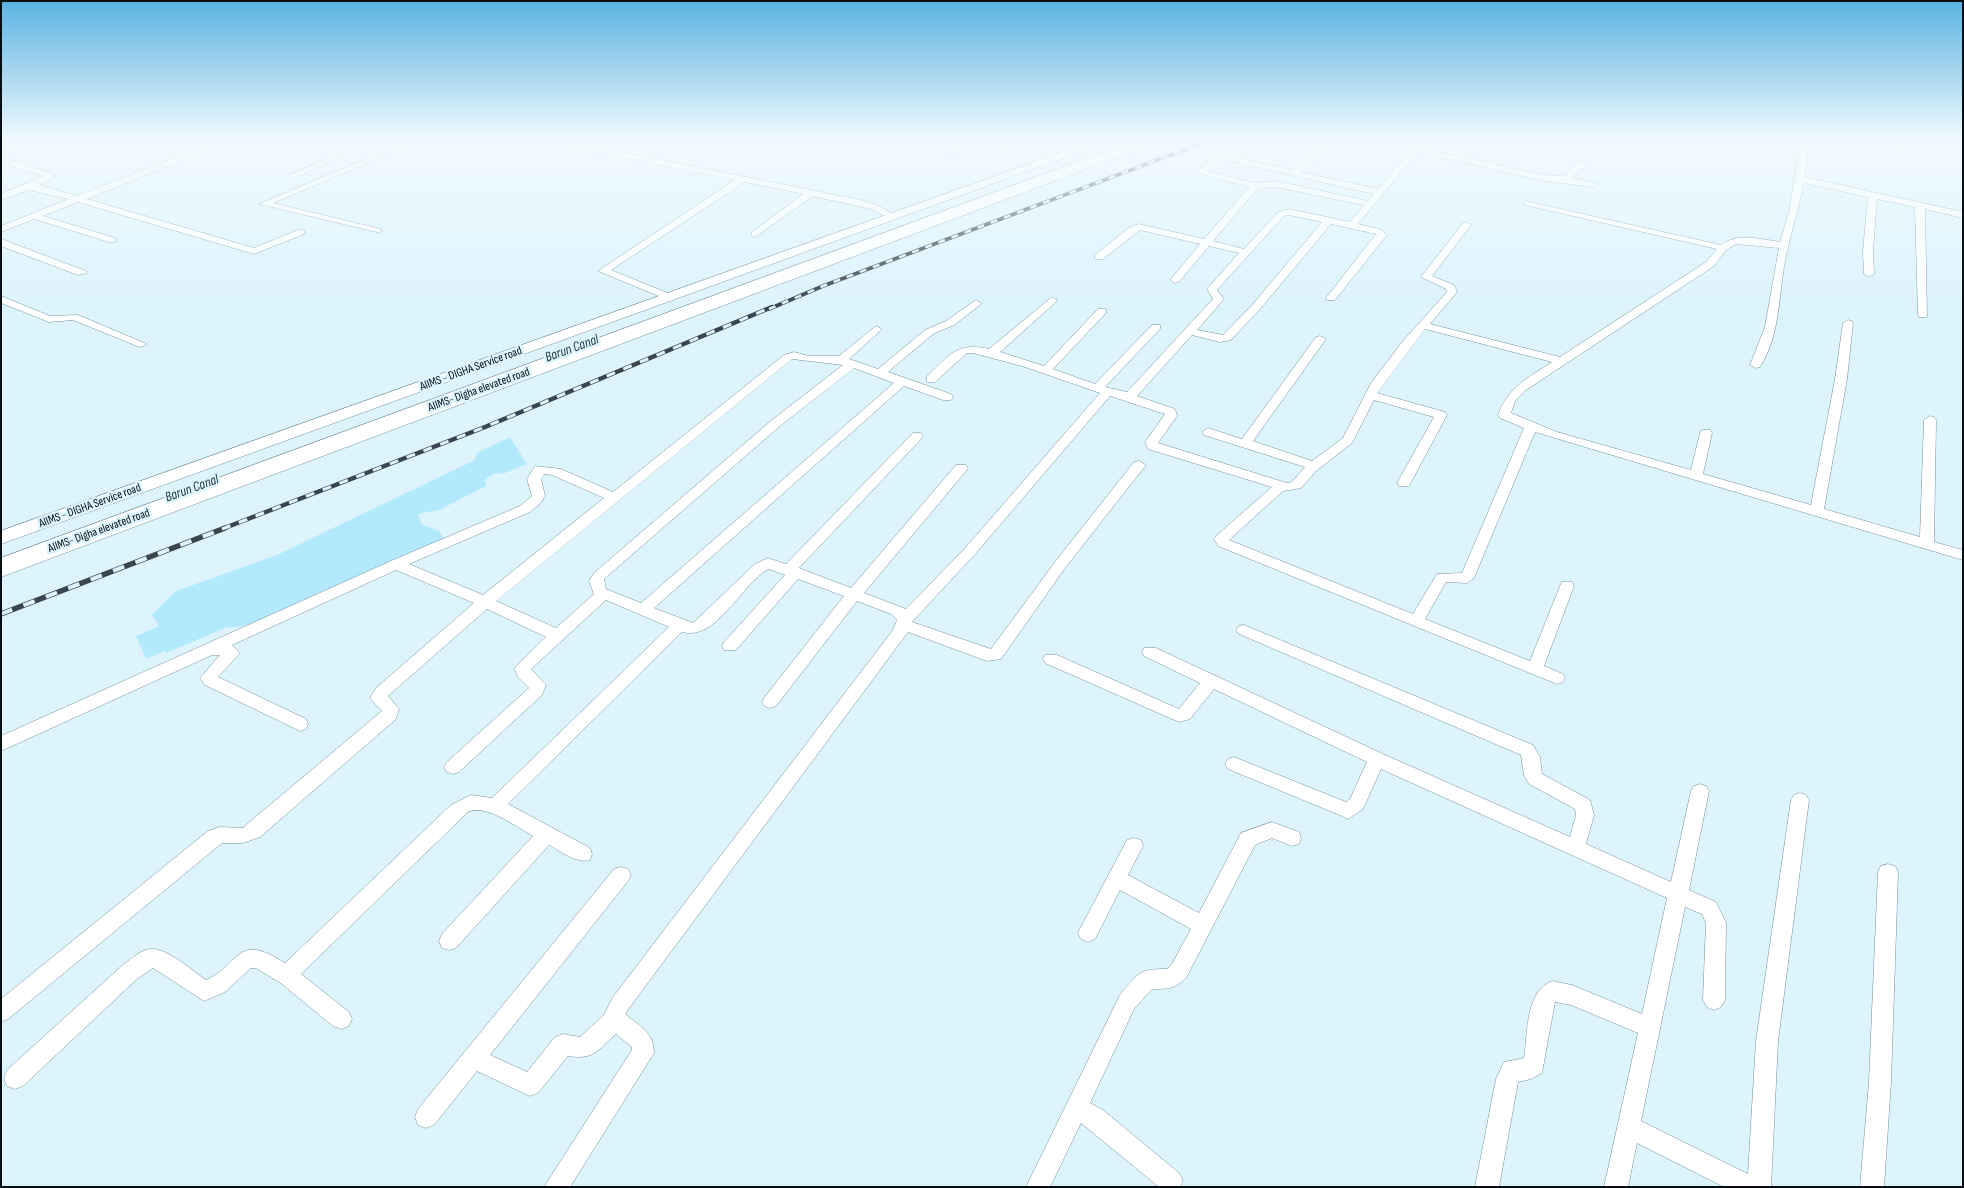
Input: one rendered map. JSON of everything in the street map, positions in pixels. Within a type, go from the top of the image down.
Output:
[{"type":"highway","name":"AIIMS- Digha elevated road","points":[[1,553],[978,194]]},
{"type":"highway","name":"AIIMS- Digha elevated road","points":[[1,568],[1004,194]]},
{"type":"main road","name":"AIIMS - DIGHA Service road","points":[[1,538],[956,194]]},
{"type":"street","points":[[63,194],[256,252],[301,232]]},
{"type":"street","points":[[1,229],[90,194]]},
{"type":"street","points":[[286,194],[264,204],[378,230]]},
{"type":"street","points":[[672,298],[603,271],[720,194]]},
{"type":"street","points":[[755,234],[809,194]]},
{"type":"street","points":[[818,194],[869,205],[893,217]]},
{"type":"street","points":[[1175,280],[1248,194]]},
{"type":"street","points":[[1325,194],[1370,204]]},
{"type":"street","points":[[1352,225],[1377,194]]},
{"type":"street","points":[[1756,365],[1771,327],[1780,260],[1797,194]]},
{"type":"street","points":[[1869,274],[1868,251],[1873,194]]},
{"type":"street","points":[[1875,194],[1963,215]]},
{"type":"street","points":[[1528,203],[1723,248]]},
{"type":"street","points":[[1920,205],[1924,315]]},
{"type":"street","points":[[1125,396],[1132,394],[1220,299],[1212,289],[1283,213],[1292,213],[1352,225],[1379,232],[1382,235],[1331,298]]},
{"type":"street","points":[[34,216],[112,240]]},
{"type":"street","points":[[1189,331],[1220,339],[1227,338],[1257,306],[1328,221]]},
{"type":"street","points":[[931,378],[966,349],[992,353],[1171,412],[1171,416],[1152,442],[1153,446],[1284,486],[1296,485],[1314,466],[1342,446],[1352,435],[1370,395],[1422,325],[1452,289],[1427,280],[1426,276],[1466,225]]},
{"type":"street","points":[[1099,258],[1137,227],[1246,252]]},
{"type":"street","points":[[1785,246],[1738,240],[1723,248],[1713,262],[1522,386],[1509,400],[1504,416],[1531,427],[1696,477],[1963,555]]},
{"type":"street","points":[[1,242],[82,273]]},
{"type":"street","points":[[1,299],[49,319],[74,317],[141,344]]},
{"type":"street","points":[[992,353],[1052,300]]},
{"type":"street","points":[[880,373],[928,332],[950,324],[976,303]]},
{"type":"street","points":[[1045,371],[1102,312]]},
{"type":"street","points":[[1817,511],[1841,379],[1848,324]]},
{"type":"street","points":[[1422,325],[1562,361]]},
{"type":"street","points":[[473,1058],[530,1085],[563,1045],[584,1048],[615,1020],[620,1004],[691,912],[904,623],[972,549],[1156,327]]},
{"type":"street","points":[[601,594],[596,581],[599,576],[847,361],[876,329]]},
{"type":"street","points":[[1246,444],[1274,400],[1320,339]]},
{"type":"street","points":[[1,1012],[215,837],[224,833],[242,837],[253,831],[386,718],[391,709],[379,700],[379,694],[485,602],[788,356],[794,355],[812,359],[824,356],[847,361],[947,397]]},
{"type":"street","points":[[644,609],[902,381]]},
{"type":"street","points":[[1370,395],[1441,416],[1404,483]]},
{"type":"street","points":[[1927,544],[1930,420]]},
{"type":"street","points":[[1417,620],[1442,577],[1467,578],[1531,427]]},
{"type":"street","points":[[1208,432],[1314,466]]},
{"type":"street","points":[[1696,477],[1706,433]]},
{"type":"street","points":[[730,646],[793,571],[917,436]]},
{"type":"street","points":[[904,623],[987,655],[995,655],[1060,565],[1138,465]]},
{"type":"street","points":[[770,702],[854,594],[960,468]]},
{"type":"street","points":[[1,744],[532,504],[540,494],[534,479],[540,469],[556,472],[615,498]]},
{"type":"street","points":[[1284,486],[1224,534],[1221,541],[1557,678]]},
{"type":"street","points":[[453,767],[536,691],[538,685],[524,673],[522,668],[601,594],[610,594],[691,629],[700,627],[764,564],[773,563],[896,610],[903,614],[904,623]]},
{"type":"street","points":[[396,564],[556,635]]},
{"type":"street","points":[[1535,668],[1567,586]]},
{"type":"street","points":[[495,806],[680,625]]},
{"type":"street","points":[[1244,630],[1527,750],[1532,758],[1532,772],[1535,780],[1576,799],[1584,805],[1585,814],[1576,848]]},
{"type":"street","points":[[212,649],[229,650],[232,653],[211,672],[208,678],[211,681],[300,724]]},
{"type":"street","points":[[1150,652],[1376,758],[1708,908],[1714,916],[1714,1000]]},
{"type":"street","points":[[1051,659],[1176,716],[1184,714],[1211,681]]},
{"type":"street","points":[[1234,764],[1348,811],[1357,804],[1376,758]]},
{"type":"street","points":[[1616,1187],[1700,791]]},
{"type":"street","points":[[285,976],[463,805],[475,800],[495,806],[583,854]]},
{"type":"street","points":[[1628,1126],[1747,1185],[1800,800]]},
{"type":"street","points":[[1038,1187],[1127,1002],[1147,979],[1171,979],[1179,972],[1248,839],[1272,830],[1292,838]]},
{"type":"street","points":[[449,941],[547,834]]},
{"type":"street","points":[[1088,933],[1134,846]]},
{"type":"street","points":[[1872,1187],[1880,1082],[1888,872]]},
{"type":"street","points":[[426,1116],[621,875]]},
{"type":"street","points":[[1116,878],[1203,925]]},
{"type":"street","points":[[15,1078],[131,971],[146,960],[155,958],[204,991],[212,989],[250,959],[263,962],[285,976],[340,1019]]},
{"type":"street","points":[[1486,1187],[1507,1079],[1512,1070],[1531,1068],[1534,1065],[1543,1002],[1546,995],[1552,991],[1572,995],[1649,1028]]},
{"type":"street","points":[[556,1187],[643,1053],[642,1042],[615,1020]]},
{"type":"street","points":[[1076,1108],[1095,1118],[1171,1181]]},
{"type":"shaded area","points":[[510,437],[527,464],[505,473],[493,474],[485,480],[486,486],[439,510],[418,514],[421,524],[439,531],[444,539],[255,624],[225,628],[166,653],[164,651],[146,659],[136,636],[159,626],[152,615],[176,591],[277,555],[475,460],[477,453]]},
{"type":"railway","points":[[769,309],[823,286],[1066,194]]},
{"type":"railway","points":[[222,529],[485,427],[772,307]]},
{"type":"railway","points":[[1,614],[225,528]]},
{"type":"water label","name":"Barun Canal","points":[[572,349]]},
{"type":"water label","name":"Barun Canal","points":[[192,489]]}]
